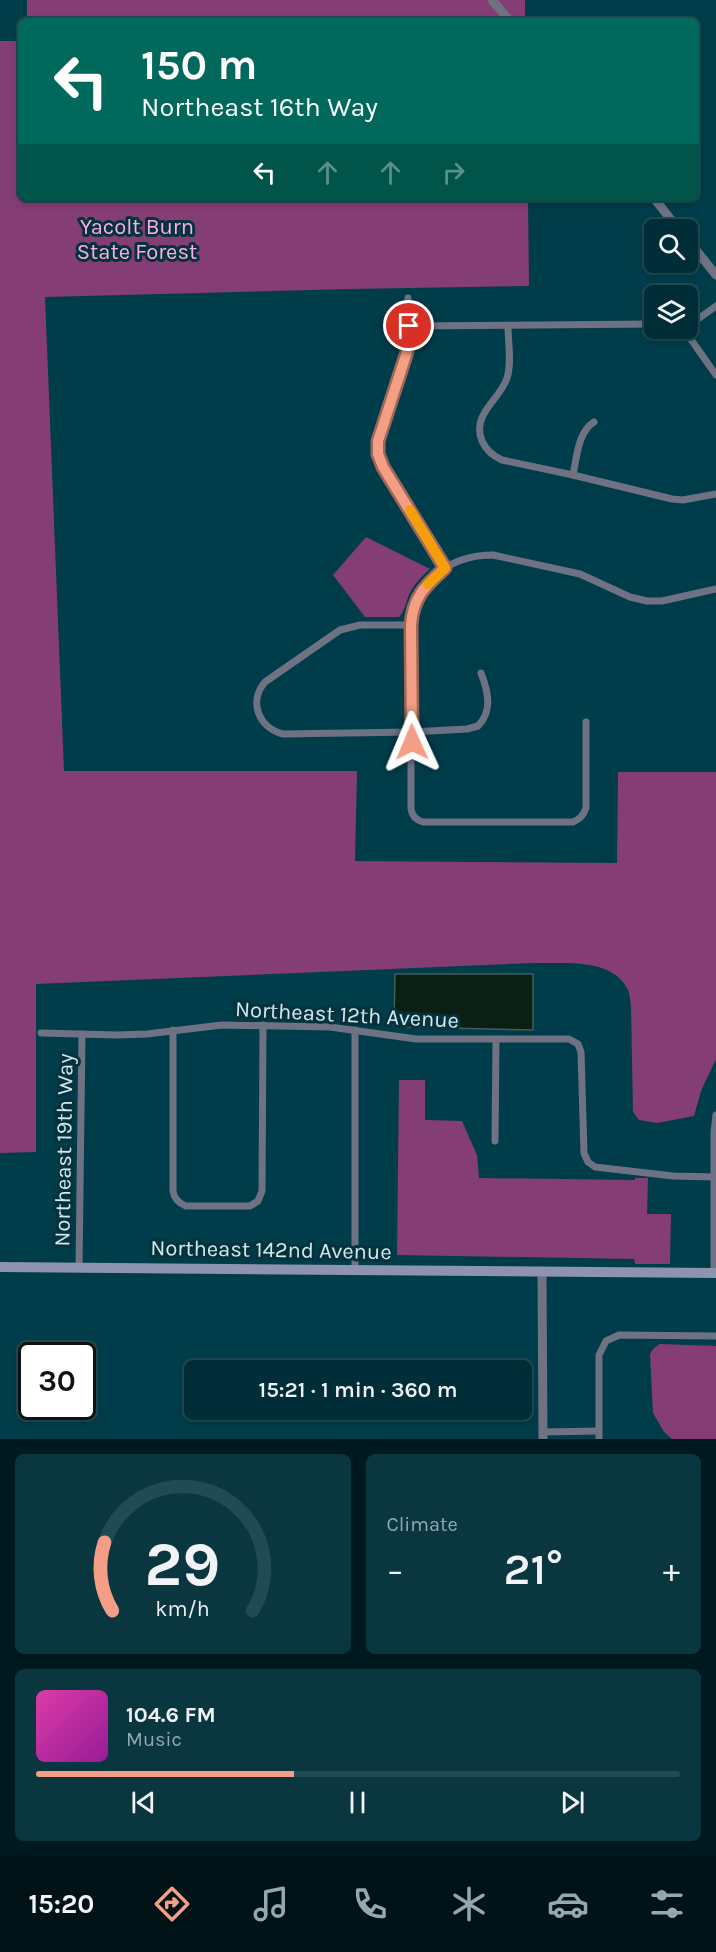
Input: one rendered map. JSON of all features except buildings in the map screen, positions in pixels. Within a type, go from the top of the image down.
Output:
[{"type":"main road","name":"Northeast 142nd Avenue","points":[[0,1267],[715,1272]]},
{"type":"street","points":[[492,0],[507,18]]},
{"type":"street","points":[[656,201],[670,219]]},
{"type":"street","points":[[698,253],[716,275]]},
{"type":"street","points":[[408,298],[407,352],[380,434],[378,454],[383,467],[445,568]]},
{"type":"street","points":[[698,319],[716,306]]},
{"type":"street","points":[[409,326],[644,324]]},
{"type":"street","points":[[508,326],[508,377],[485,411],[480,423],[480,435],[485,446],[494,455],[502,460],[573,474],[672,499],[683,500],[716,494]]},
{"type":"street","points":[[692,339],[716,375]]},
{"type":"street","points":[[573,474],[582,436],[585,429],[594,422]]},
{"type":"street","points":[[586,722],[586,808],[581,818],[573,822],[423,822],[417,820],[412,812],[411,625],[412,610],[426,586],[445,568],[467,557],[493,555],[580,574],[630,597],[647,601],[662,601],[716,589]]},
{"type":"street","points":[[411,625],[360,626],[340,630],[265,682],[259,689],[256,703],[263,723],[283,734],[467,729],[478,726],[485,718],[488,707],[486,686],[481,673]]},
{"type":"street","name":"Northeast 12th Avenue","points":[[41,1033],[127,1034],[222,1025],[263,1025],[330,1027],[416,1039],[563,1038],[578,1044],[582,1056],[584,1153],[588,1162],[595,1167],[664,1175],[716,1177]]},
{"type":"street","points":[[173,1030],[173,1191],[177,1201],[186,1206],[250,1206],[258,1201],[262,1191],[263,1025]]},
{"type":"street","points":[[355,1030],[355,1269]]},
{"type":"street","name":"Northeast 19th Way","points":[[79,1267],[82,1034]]},
{"type":"street","points":[[495,1141],[496,1039]]},
{"type":"street","points":[[715,1272],[714,1133],[716,1115]]},
{"type":"street","points":[[542,1271],[543,1435],[599,1435],[599,1355],[606,1341],[619,1335],[716,1336]]},
{"type":"green space","points":[[27,0],[525,0],[525,18],[27,18]]},
{"type":"green space","name":"Yacolt Burn State Forest","points":[[0,41],[18,41],[18,201],[528,201],[529,286],[45,297],[64,771],[357,771],[355,861],[617,863],[618,772],[716,772],[716,1059],[701,1091],[694,1116],[657,1123],[639,1120],[633,1112],[631,1006],[627,988],[609,971],[585,964],[533,963],[36,984],[36,1152],[0,1153]]},
{"type":"green space","points":[[366,537],[430,569],[409,594],[399,617],[365,617],[333,575]]},
{"type":"green space","points":[[399,1080],[425,1080],[425,1120],[462,1121],[477,1155],[479,1178],[635,1180],[635,1178],[648,1178],[647,1214],[671,1214],[670,1264],[635,1264],[634,1259],[397,1255]]},
{"type":"green space","points":[[660,1344],[716,1346],[716,1439],[672,1439],[664,1432],[653,1413],[650,1354]]},
{"type":"shaded area","points":[[395,974],[533,974],[533,1030],[394,1025]]},
{"type":"slow traffic","points":[[410,510],[445,568],[428,584]]},
{"type":"route","points":[[409,326],[407,352],[377,448],[383,467],[445,568],[422,591],[412,610],[412,742]]}]
